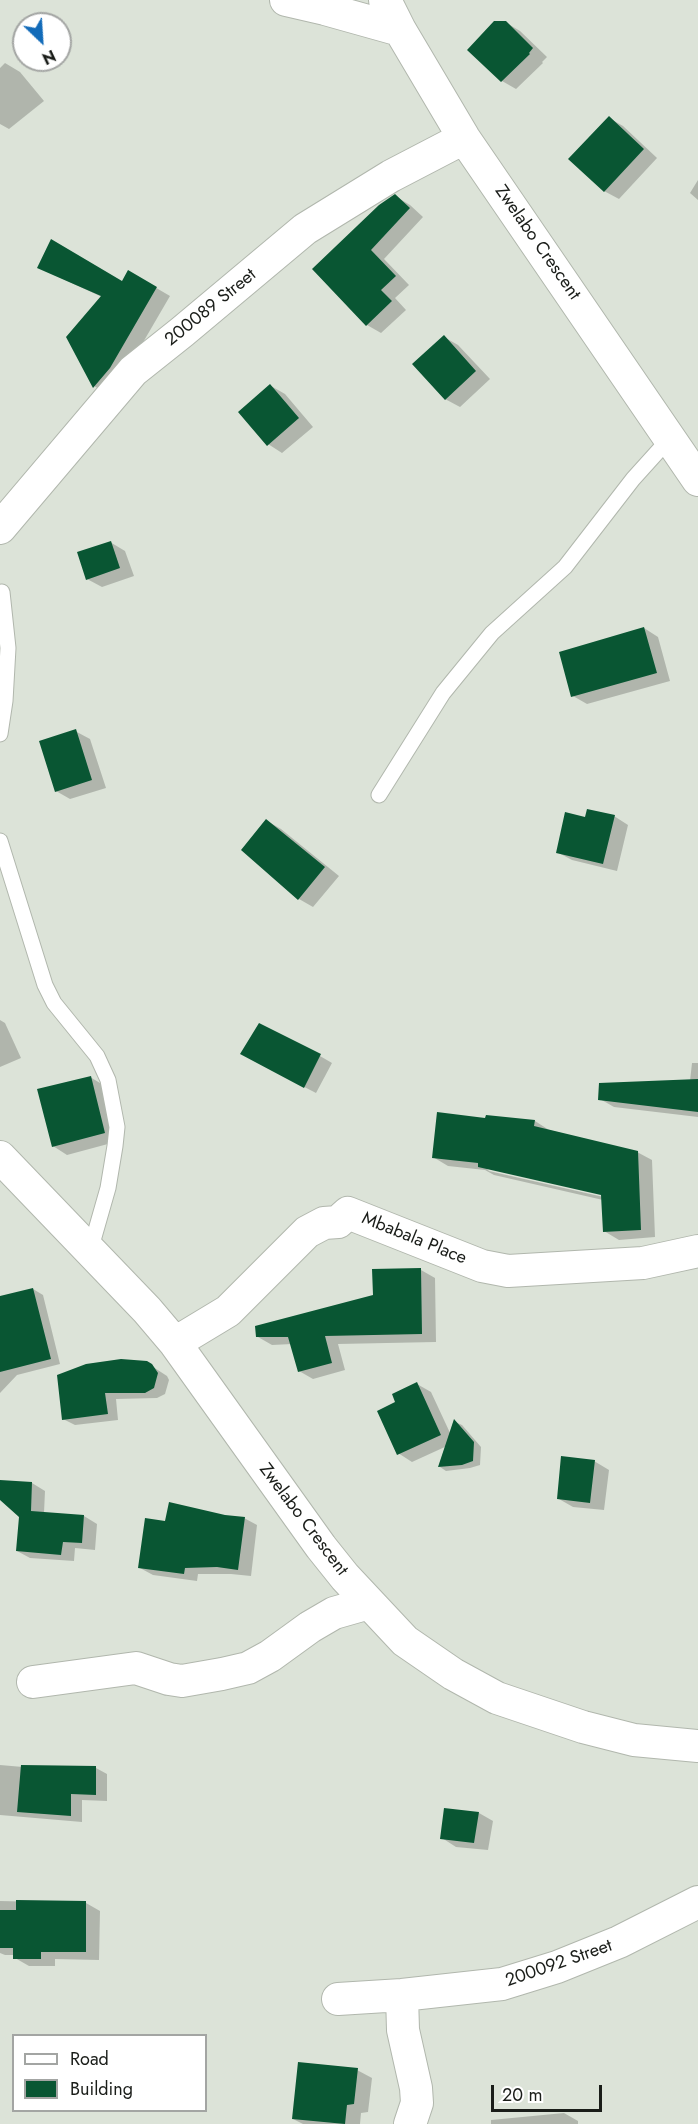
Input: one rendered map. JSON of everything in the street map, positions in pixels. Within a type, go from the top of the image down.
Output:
[{"type":"street","points":[[286,0],[400,30]]},
{"type":"street","name":"Zwelabo Crescent","points":[[385,0],[400,30],[464,138],[698,480]]},
{"type":"street","name":"200089 Street","points":[[0,528],[133,371],[305,229],[391,176],[464,138]]},
{"type":"street","name":"Zwelabo Crescent","points":[[0,1157],[147,1310],[175,1343],[321,1547],[405,1641],[453,1674],[497,1698],[583,1727],[634,1740],[698,1746]]},
{"type":"street","name":"Mbabala Place","points":[[175,1343],[228,1311],[307,1232],[324,1222],[338,1222],[348,1213],[482,1266],[508,1270],[643,1263],[698,1251]]},
{"type":"street","points":[[33,1682],[130,1668],[182,1681],[248,1668],[334,1613],[369,1603]]},
{"type":"street","name":"200092 Street","points":[[338,1999],[402,1995],[502,1984],[557,1967],[619,1942],[698,1902]]},
{"type":"street","points":[[402,1995],[403,2030],[416,2088],[417,2103],[410,2124]]},
{"type":"lane","points":[[379,795],[450,684],[492,633],[565,567],[633,479],[670,438]]},
{"type":"lane","points":[[0,734],[5,701],[8,648],[2,592]]},
{"type":"lane","points":[[0,841],[45,985],[54,1003],[97,1056],[108,1080],[117,1127],[108,1188],[90,1251]]},
{"type":"building","points":[[494,21],[506,21],[533,48],[530,54],[501,82],[467,50]]},
{"type":"building","points":[[609,116],[644,149],[604,192],[568,159]]},
{"type":"building","points":[[395,194],[410,208],[371,250],[396,276],[381,290],[392,301],[366,326],[312,269],[379,205]]},
{"type":"building","points":[[51,239],[122,281],[128,270],[157,287],[110,368],[93,388],[66,337],[101,296],[37,268]]},
{"type":"building","points":[[444,335],[476,371],[445,400],[412,364]]},
{"type":"building","points":[[270,384],[299,418],[267,446],[238,412]]},
{"type":"building","points":[[111,541],[120,568],[86,580],[77,552]]},
{"type":"building","points":[[644,627],[657,673],[571,697],[559,652]]},
{"type":"building","points":[[76,729],[92,780],[55,792],[39,741]]},
{"type":"building","points":[[587,809],[615,815],[603,864],[556,853],[565,812],[585,817]]},
{"type":"building","points":[[266,819],[325,867],[298,900],[241,850]]},
{"type":"building","points":[[259,1023],[321,1054],[304,1088],[240,1054]]},
{"type":"building","points":[[91,1076],[105,1133],[52,1147],[37,1089]]},
{"type":"building","points":[[698,1079],[698,1112],[598,1100],[599,1083]]},
{"type":"building","points":[[437,1112],[485,1118],[486,1115],[535,1120],[534,1126],[638,1151],[641,1230],[603,1232],[601,1195],[478,1167],[478,1163],[432,1158]]},
{"type":"building","points":[[421,1268],[422,1334],[325,1336],[332,1363],[298,1372],[288,1337],[256,1337],[255,1326],[373,1295],[372,1269]]},
{"type":"building","points":[[33,1288],[51,1359],[0,1372],[0,1296]]},
{"type":"building","points":[[121,1359],[147,1361],[152,1364],[158,1373],[154,1388],[145,1393],[105,1393],[108,1414],[62,1420],[57,1375],[86,1364]]},
{"type":"building","points":[[417,1382],[441,1435],[397,1455],[377,1411],[395,1402],[392,1394]]},
{"type":"building","points":[[454,1419],[474,1442],[473,1461],[462,1465],[438,1467]]},
{"type":"building","points":[[561,1456],[595,1460],[590,1503],[557,1499]]},
{"type":"building","points":[[0,1480],[32,1482],[31,1511],[84,1515],[82,1543],[63,1542],[61,1555],[16,1551],[19,1517],[0,1500]]},
{"type":"building","points":[[169,1502],[225,1515],[245,1517],[238,1570],[217,1567],[185,1568],[184,1574],[138,1568],[145,1518],[165,1521]]},
{"type":"building","points":[[21,1765],[96,1766],[96,1795],[71,1794],[71,1816],[17,1812]]},
{"type":"building","points":[[444,1808],[479,1812],[474,1843],[440,1839]]},
{"type":"building","points":[[16,1900],[86,1901],[86,1952],[41,1952],[41,1959],[13,1959],[13,1948],[0,1948],[0,1910],[16,1910]]},
{"type":"building","points":[[298,2062],[358,2068],[354,2104],[347,2105],[345,2124],[292,2119]]}]
